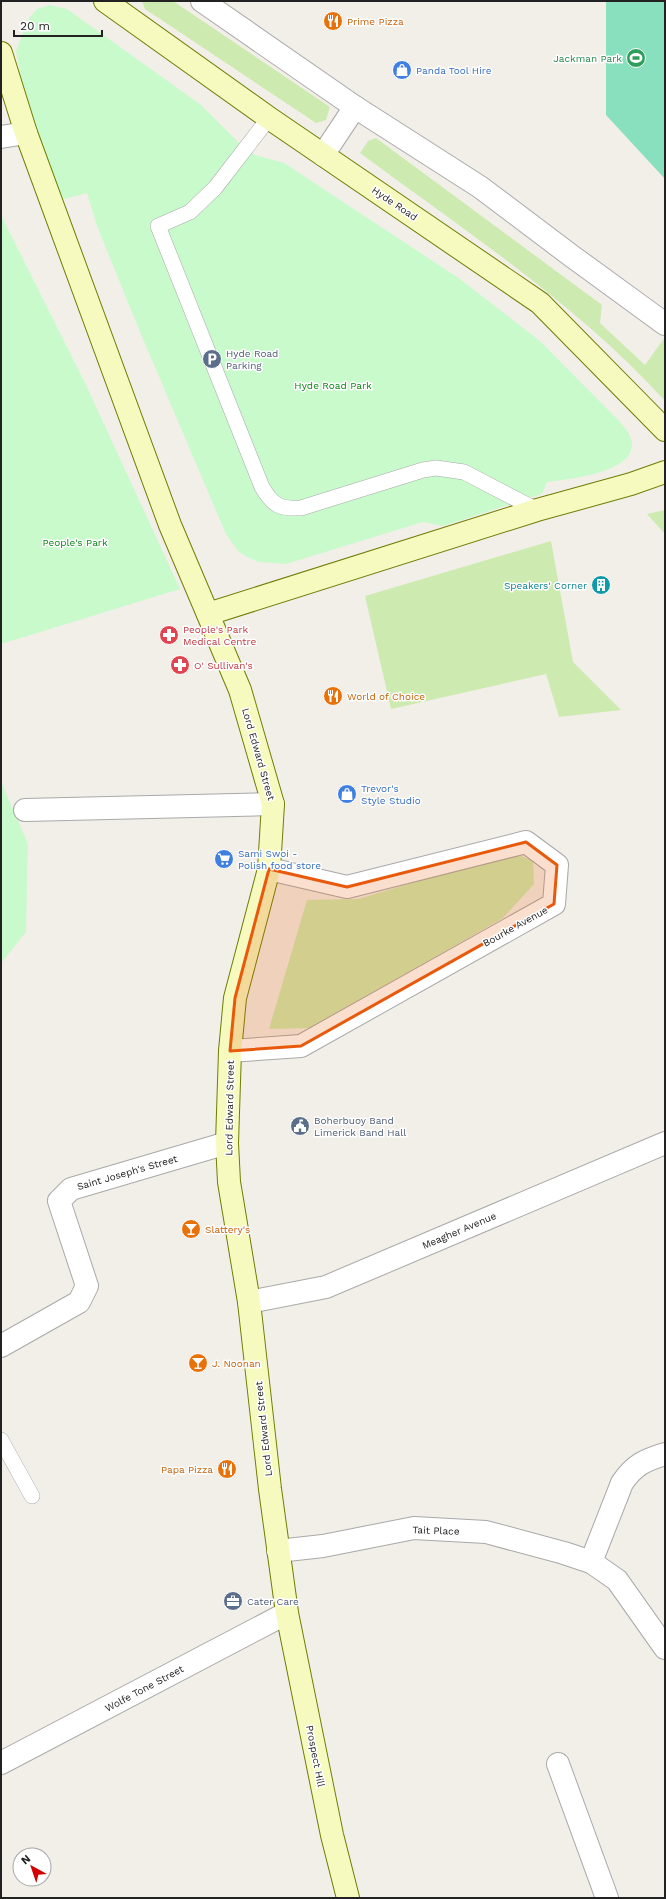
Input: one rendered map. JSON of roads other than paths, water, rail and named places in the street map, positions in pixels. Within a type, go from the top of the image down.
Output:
[{"type":"main road","name":"Hyde Road","points":[[105,1],[323,155],[540,303],[665,430]]},
{"type":"main road","name":"Lord Edward Street","points":[[1,53],[26,133],[170,525],[240,690],[273,804],[269,869],[236,998],[230,1051],[227,1143],[229,1182],[249,1302],[278,1551],[287,1613]]},
{"type":"main road","points":[[208,614],[537,510],[630,484],[665,472]]},
{"type":"main road","name":"Prospect Hill","points":[[287,1613],[332,1835],[348,1898]]},
{"type":"street","points":[[202,1],[355,107],[480,187],[573,258],[665,324]]},
{"type":"street","points":[[323,155],[355,107]]},
{"type":"street","points":[[1,137],[26,133]]},
{"type":"street","points":[[25,810],[273,804]]},
{"type":"street","name":"Bourke Avenue","points":[[230,1051],[302,1046],[554,904],[557,865],[526,842],[347,887],[269,869]]},
{"type":"street","name":"Saint Joseph's Street","points":[[1,1346],[79,1302],[87,1286],[58,1201],[71,1189],[227,1143]]},
{"type":"street","name":"Meagher Avenue","points":[[249,1302],[326,1287],[665,1144]]},
{"type":"street","points":[[591,1562],[622,1483],[630,1472],[646,1460],[665,1454]]},
{"type":"street","name":"Tait Place","points":[[278,1551],[323,1546],[414,1528],[486,1532],[564,1553],[591,1562],[617,1580],[665,1648]]},
{"type":"street","name":"Wolfe Tone Street","points":[[1,1763],[287,1613]]},
{"type":"street","points":[[558,1764],[607,1898]]},
{"type":"lane","points":[[270,118],[215,188],[190,212],[158,226],[262,487],[268,497],[276,505],[287,508],[301,508],[422,470],[436,468],[464,472],[537,510]]},
{"type":"lane","points":[[1,1440],[32,1496]]},
{"type":"place","name":"Prime Pizza","points":[[333,21]]},
{"type":"place","name":"Jackman Park","points":[[636,58]]},
{"type":"place","name":"Panda Tool Hire","points":[[402,70]]},
{"type":"place","name":"Hyde Road Parking","points":[[212,359]]},
{"type":"place","name":"Speakers' Corner","points":[[601,585]]},
{"type":"place","name":"People's Park Medical Centre","points":[[169,635]]},
{"type":"place","name":"O' Sullivan's","points":[[180,665]]},
{"type":"place","name":"World of Choice","points":[[333,696]]},
{"type":"place","name":"Trevor's Style Studio","points":[[347,794]]},
{"type":"place","name":"Sami Swoi - Polish food store","points":[[224,859]]},
{"type":"place","name":"Boherbuoy Band Limerick Band Hall","points":[[300,1126]]},
{"type":"place","name":"Slattery's","points":[[191,1229]]},
{"type":"place","name":"J. Noonan","points":[[198,1363]]},
{"type":"place","name":"Papa Pizza","points":[[227,1469]]},
{"type":"place","name":"Cater Care","points":[[233,1601]]},
{"type":"park label","name":"Hyde Road Park","points":[[333,385]]},
{"type":"park label","name":"People's Park","points":[[75,542]]}]
